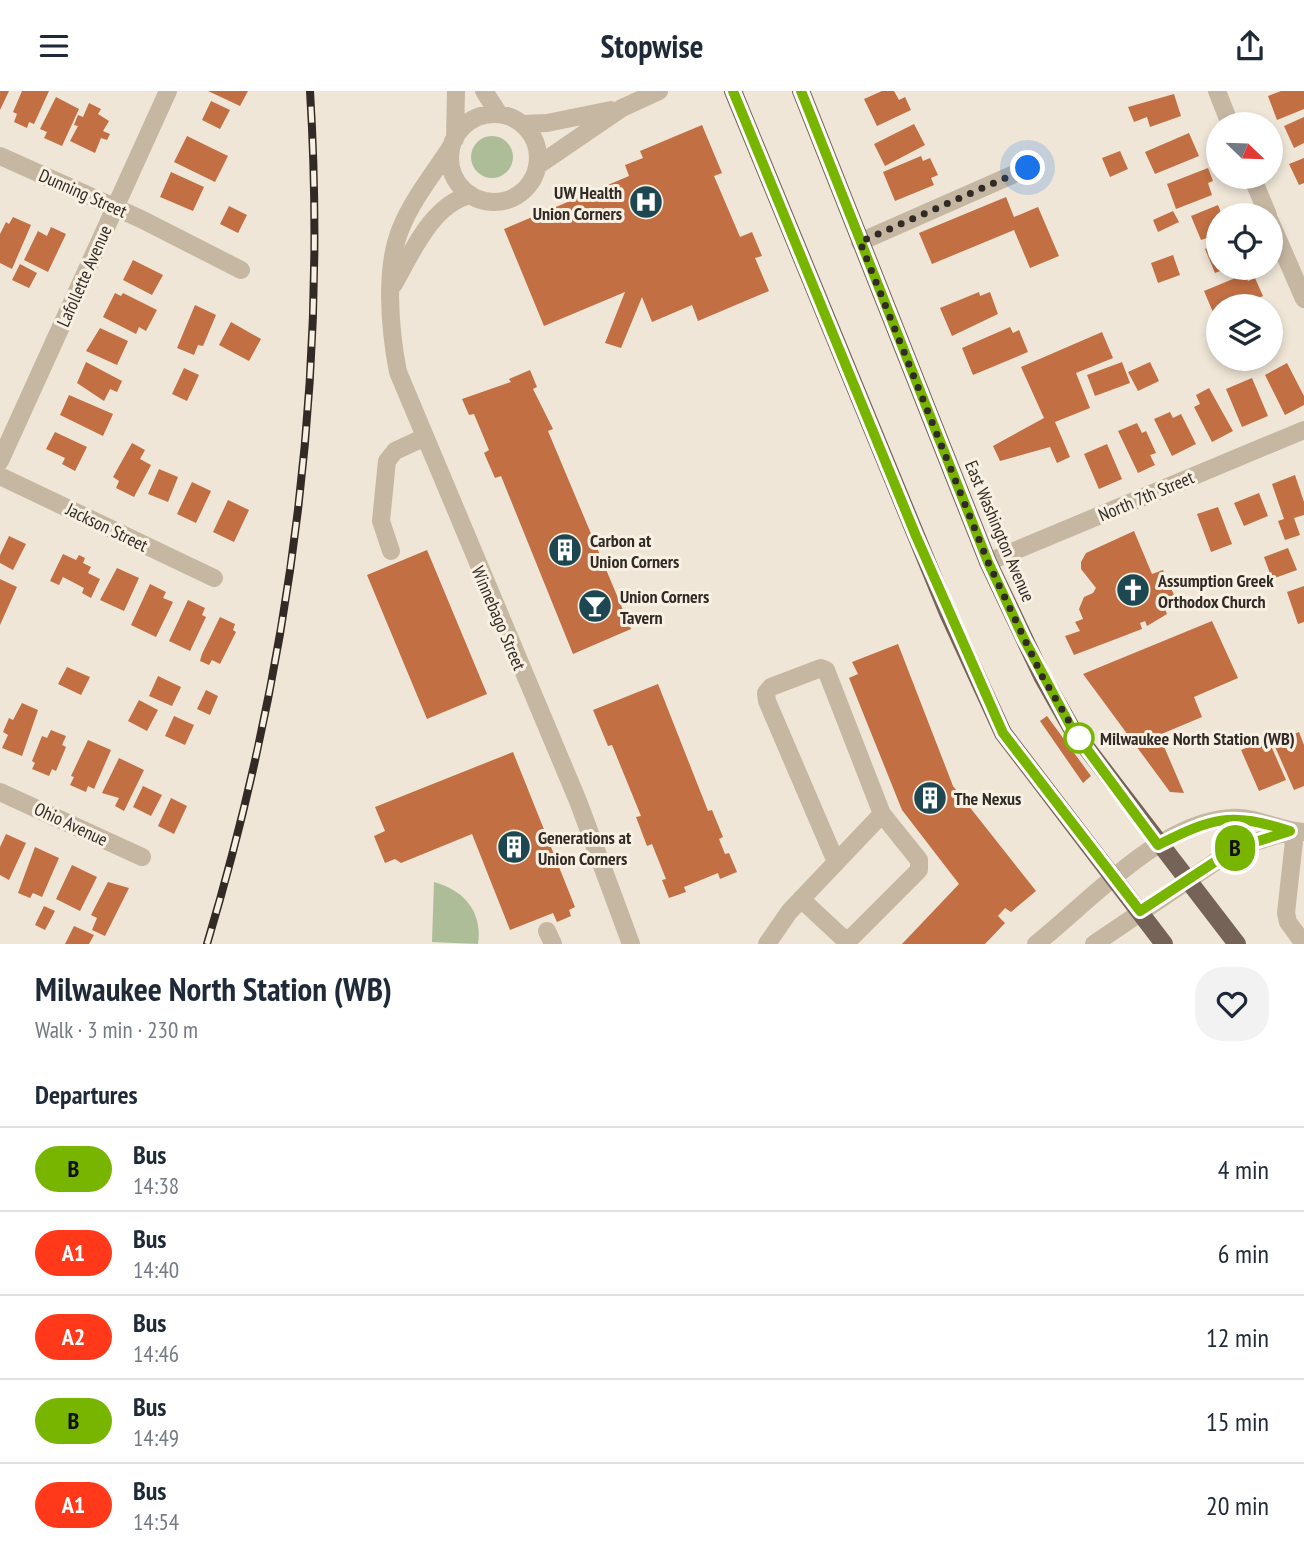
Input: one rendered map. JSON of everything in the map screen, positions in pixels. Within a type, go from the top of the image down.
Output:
[{"type":"main road","points":[[733,91],[943,601],[1003,733],[1164,944]]},
{"type":"main road","name":"East Washington Avenue","points":[[801,91],[988,562],[1036,664],[1072,729],[1158,845],[1237,944]]},
{"type":"street","name":"Lafollette Avenue","points":[[0,461],[168,91]]},
{"type":"street","points":[[456,91],[453,173],[471,195]]},
{"type":"street","points":[[484,91],[499,114]]},
{"type":"street","points":[[537,166],[622,108],[659,91]]},
{"type":"street","points":[[1217,91],[1225,112]]},
{"type":"street","points":[[454,142],[473,119],[499,114],[523,124],[547,123],[622,108]]},
{"type":"street","points":[[392,287],[434,220],[457,198],[471,195],[492,201],[517,195],[534,177],[537,166],[536,143],[523,124]]},
{"type":"street","name":"Winnebago Street","points":[[454,142],[400,230],[394,252],[391,327],[398,372],[423,438],[578,801],[631,944]]},
{"type":"street","name":"Dunning Street","points":[[0,156],[115,208],[241,270]]},
{"type":"street","points":[[860,242],[1028,168]]},
{"type":"street","points":[[1283,251],[1304,299]]},
{"type":"street","name":"North 7th Street","points":[[988,562],[1304,431]]},
{"type":"street","points":[[391,551],[380,515],[387,461],[395,451],[423,438]]},
{"type":"street","name":"Jackson Street","points":[[0,476],[214,578]]},
{"type":"street","points":[[801,899],[844,939],[850,939],[919,870],[919,860],[882,814],[826,670],[815,669],[771,687],[766,693],[767,701],[836,862]]},
{"type":"street","name":"Ohio Avenue","points":[[0,792],[142,857]]},
{"type":"street","points":[[767,944],[801,899],[882,814]]},
{"type":"street","points":[[1036,944],[1158,845],[1220,819],[1259,821],[1297,832]]},
{"type":"street","points":[[1094,944],[1236,848],[1297,832]]},
{"type":"street","points":[[1297,832],[1286,913],[1288,922],[1304,944]]},
{"type":"green space","points":[[492,136],[507,142],[513,157],[507,172],[492,178],[477,172],[471,157],[477,142]]},
{"type":"green space","points":[[434,882],[454,891],[469,904],[477,922],[478,944],[432,942]]},
{"type":"building","points":[[0,91],[9,91],[0,110]]},
{"type":"building","points":[[22,91],[49,91],[34,124],[29,122],[27,128],[14,122],[17,114],[13,112]]},
{"type":"building","points":[[208,91],[248,91],[240,106]]},
{"type":"building","points":[[882,91],[894,91],[899,100],[905,97],[911,110],[877,126],[864,99]]},
{"type":"building","points":[[1281,91],[1304,91],[1304,109],[1283,118],[1283,112],[1274,112],[1268,96]]},
{"type":"building","points":[[1174,94],[1181,116],[1150,127],[1147,117],[1134,122],[1128,107]]},
{"type":"building","points":[[56,97],[79,109],[62,146],[44,138],[47,132],[40,129]]},
{"type":"building","points":[[211,101],[230,110],[220,129],[202,120]]},
{"type":"building","points":[[89,103],[101,109],[98,114],[109,121],[103,131],[110,134],[107,140],[101,138],[95,153],[70,141],[78,126],[74,125],[78,115],[83,117]]},
{"type":"building","points":[[1304,117],[1304,143],[1294,148],[1284,126]]},
{"type":"building","points":[[914,124],[925,145],[885,166],[874,144]]},
{"type":"building","name":"UW Health Union Corners","points":[[702,125],[722,173],[714,176],[740,237],[752,232],[762,256],[755,258],[769,291],[698,321],[692,305],[652,322],[642,297],[621,348],[605,343],[625,292],[544,326],[504,229],[629,176],[625,165],[643,158],[640,151]]},
{"type":"building","points":[[1189,133],[1199,156],[1155,174],[1145,152]]},
{"type":"building","points":[[187,136],[228,156],[215,182],[174,162]]},
{"type":"building","points":[[1120,151],[1128,169],[1110,177],[1102,158]]},
{"type":"building","points":[[921,156],[923,161],[930,158],[938,175],[931,178],[934,185],[895,201],[883,172]]},
{"type":"building","points":[[1304,158],[1304,183],[1299,185],[1289,164]]},
{"type":"building","points":[[1206,169],[1206,189],[1210,189],[1212,195],[1176,209],[1167,184]]},
{"type":"building","points":[[171,172],[204,187],[193,211],[160,197]]},
{"type":"building","points":[[1006,197],[1014,217],[1038,207],[1059,256],[1030,268],[1014,230],[932,264],[919,233]]},
{"type":"building","points":[[229,206],[247,215],[238,233],[220,224]]},
{"type":"building","points":[[1206,210],[1206,238],[1201,240],[1191,216]]},
{"type":"building","points":[[1173,211],[1179,222],[1158,232],[1153,220]]},
{"type":"building","points":[[13,217],[31,225],[12,269],[0,263],[0,234],[6,222],[9,224]]},
{"type":"building","points":[[51,227],[66,234],[48,272],[24,260],[38,231],[47,236]]},
{"type":"building","points":[[1173,255],[1180,275],[1158,283],[1151,263]]},
{"type":"building","points":[[133,260],[163,275],[152,295],[123,280]]},
{"type":"building","points":[[20,264],[37,273],[29,288],[12,280]]},
{"type":"building","points":[[1231,280],[1256,280],[1262,294],[1206,296],[1204,291]]},
{"type":"building","points":[[979,292],[980,296],[990,292],[998,314],[952,336],[940,308]]},
{"type":"building","points":[[115,293],[121,296],[123,293],[157,310],[146,331],[139,327],[136,334],[103,317]]},
{"type":"building","points":[[195,305],[216,315],[203,346],[198,345],[194,355],[177,348]]},
{"type":"building","points":[[231,322],[261,339],[249,361],[219,345]]},
{"type":"building","points":[[1010,327],[1013,333],[1019,330],[1028,352],[973,375],[962,348]]},
{"type":"building","points":[[100,328],[128,341],[117,365],[86,351]]},
{"type":"building","points":[[1102,332],[1113,358],[1076,373],[1090,408],[1055,422],[1070,457],[1057,463],[1050,447],[1000,461],[993,446],[1044,418],[1021,367]]},
{"type":"building","points":[[86,362],[122,381],[117,392],[110,389],[104,401],[77,383]]},
{"type":"building","points":[[1122,362],[1130,383],[1095,396],[1087,375]]},
{"type":"building","points":[[1150,362],[1159,381],[1138,391],[1128,372]]},
{"type":"building","points":[[1287,363],[1304,396],[1304,405],[1285,415],[1265,375],[1272,371],[1283,371],[1283,365]]},
{"type":"building","points":[[184,368],[199,375],[187,401],[172,394]]},
{"type":"building","name":"Carbon at Union Corners","points":[[530,370],[537,387],[533,389],[553,429],[548,431],[631,629],[573,654],[501,476],[495,478],[484,453],[489,450],[474,414],[469,415],[462,399],[511,382],[509,379]]},
{"type":"building","points":[[1252,378],[1268,416],[1242,427],[1226,389]]},
{"type":"building","points":[[1209,388],[1233,431],[1212,442],[1194,407],[1200,404],[1196,395]]},
{"type":"building","points":[[69,395],[113,414],[103,436],[60,415]]},
{"type":"building","points":[[1170,412],[1173,418],[1181,414],[1196,444],[1172,456],[1154,419]]},
{"type":"building","points":[[1137,423],[1142,433],[1146,431],[1156,453],[1150,455],[1155,465],[1138,473],[1118,431]]},
{"type":"building","points":[[55,432],[87,447],[75,471],[62,464],[65,458],[46,449]]},
{"type":"building","points":[[132,443],[145,450],[140,459],[151,465],[134,497],[116,488],[119,481],[113,477]]},
{"type":"building","points":[[1107,444],[1122,479],[1099,489],[1084,454]]},
{"type":"building","points":[[159,469],[178,477],[168,502],[148,494]]},
{"type":"building","points":[[1295,475],[1304,502],[1304,515],[1294,518],[1300,535],[1285,540],[1278,521],[1284,519],[1272,484]]},
{"type":"building","points":[[192,482],[211,491],[196,523],[177,514]]},
{"type":"building","points":[[1259,493],[1268,516],[1244,526],[1234,503]]},
{"type":"building","points":[[228,500],[249,510],[234,542],[213,532]]},
{"type":"building","points":[[1218,507],[1232,544],[1211,552],[1197,514]]},
{"type":"building","name":"Assumption Greek Orthodox Church","points":[[1134,531],[1152,574],[1163,570],[1174,595],[1161,600],[1167,614],[1147,626],[1145,621],[1140,623],[1142,629],[1074,655],[1065,636],[1080,631],[1075,622],[1083,619],[1079,609],[1084,597],[1093,593],[1096,588],[1081,569],[1081,562],[1086,553]]},
{"type":"building","points":[[9,536],[26,544],[13,570],[0,563],[0,555]]},
{"type":"building","points":[[1288,548],[1297,570],[1272,579],[1264,557]]},
{"type":"building","points":[[427,550],[487,694],[427,719],[367,575]]},
{"type":"building","points":[[63,554],[76,560],[79,555],[85,558],[83,563],[91,567],[88,573],[100,579],[91,598],[82,593],[84,588],[63,577],[59,585],[50,581]]},
{"type":"building","points":[[117,568],[139,578],[124,611],[100,600]]},
{"type":"building","points":[[0,579],[17,587],[0,625]]},
{"type":"building","points":[[150,584],[166,592],[163,598],[173,602],[156,637],[131,625]]},
{"type":"building","points":[[1304,586],[1304,622],[1298,624],[1287,592]]},
{"type":"building","points":[[188,600],[205,608],[202,615],[206,617],[190,651],[169,641]]},
{"type":"building","points":[[220,617],[235,624],[233,630],[236,632],[220,664],[212,660],[209,665],[200,661]]},
{"type":"building","points":[[1212,621],[1238,678],[1194,697],[1202,717],[1159,735],[1184,793],[1170,792],[1083,674]]},
{"type":"building","name":"The Nexus","points":[[898,644],[953,786],[1036,891],[1011,912],[1005,908],[998,916],[1005,923],[985,944],[902,944],[959,884],[902,810],[849,678],[858,674],[852,662]]},
{"type":"building","points":[[67,667],[90,677],[81,695],[58,684]]},
{"type":"building","points":[[158,676],[181,687],[172,706],[149,696]]},
{"type":"building","points":[[658,684],[708,811],[712,810],[723,837],[719,839],[725,854],[729,853],[737,872],[720,879],[718,873],[684,887],[686,892],[669,898],[662,880],[666,879],[652,844],[647,846],[636,817],[641,816],[612,745],[608,746],[593,710]]},
{"type":"building","points":[[206,690],[218,696],[210,715],[197,709]]},
{"type":"building","points":[[139,700],[158,710],[147,731],[128,721]]},
{"type":"building","points":[[22,703],[38,710],[22,756],[2,748],[8,735],[3,732],[9,718],[13,720]]},
{"type":"building","points":[[174,716],[194,725],[185,745],[165,736]]},
{"type":"building","name":"Milwaukee North Station (WB)","points":[[1047,716],[1091,776],[1083,783],[1040,721]]},
{"type":"building","points":[[51,730],[66,736],[62,745],[66,747],[56,771],[52,769],[49,776],[32,769],[35,763],[32,761],[42,736],[47,738]]},
{"type":"building","points":[[1299,732],[1304,745],[1304,786],[1294,790],[1273,742]]},
{"type":"building","points":[[1268,739],[1286,780],[1259,791],[1241,750]]},
{"type":"building","points":[[88,740],[111,750],[94,789],[88,786],[86,792],[70,785],[74,777],[71,776]]},
{"type":"building","name":"Generations at Union Corners","points":[[513,752],[575,907],[569,910],[571,916],[557,922],[553,913],[510,930],[472,834],[401,863],[395,859],[385,863],[374,836],[385,831],[375,807]]},
{"type":"building","points":[[119,758],[144,770],[124,811],[115,806],[119,798],[102,793]]},
{"type":"building","points":[[143,786],[162,795],[151,816],[133,807]]},
{"type":"building","points":[[171,798],[187,806],[174,834],[158,826]]},
{"type":"building","points":[[6,834],[26,843],[9,880],[0,875],[0,847]]},
{"type":"building","points":[[35,847],[59,858],[42,897],[33,893],[30,898],[18,893]]},
{"type":"building","points":[[72,865],[97,877],[80,911],[56,899]]},
{"type":"building","points":[[108,882],[129,888],[105,936],[92,930],[97,918],[91,915]]},
{"type":"building","points":[[44,906],[55,911],[45,930],[35,925]]},
{"type":"building","points":[[74,926],[94,935],[89,944],[65,944]]},
{"type":"railway","points":[[207,944],[261,735],[281,629],[296,522],[307,415],[313,307],[314,199],[310,91]]},
{"type":"bus line","name":"B","points":[[733,91],[958,636],[1003,733],[1140,911],[1236,848],[1290,831],[1235,817],[1186,830],[1158,845],[1072,729],[1042,676],[988,562],[801,91]]},
{"type":"place","name":"UW Health Union Corners","points":[[646,202]]},
{"type":"place","name":"Carbon at Union Corners","points":[[565,550]]},
{"type":"place","name":"Assumption Greek Orthodox Church","points":[[1133,590]]},
{"type":"place","name":"Union Corners Tavern","points":[[595,606]]},
{"type":"place","name":"Milwaukee North Station (WB)","points":[[1079,738]]},
{"type":"place","name":"The Nexus","points":[[930,798]]},
{"type":"place","name":"Generations at Union Corners","points":[[514,847]]},
{"type":"route","points":[[1028,168],[860,242],[988,562],[1042,676],[1079,738]]}]
